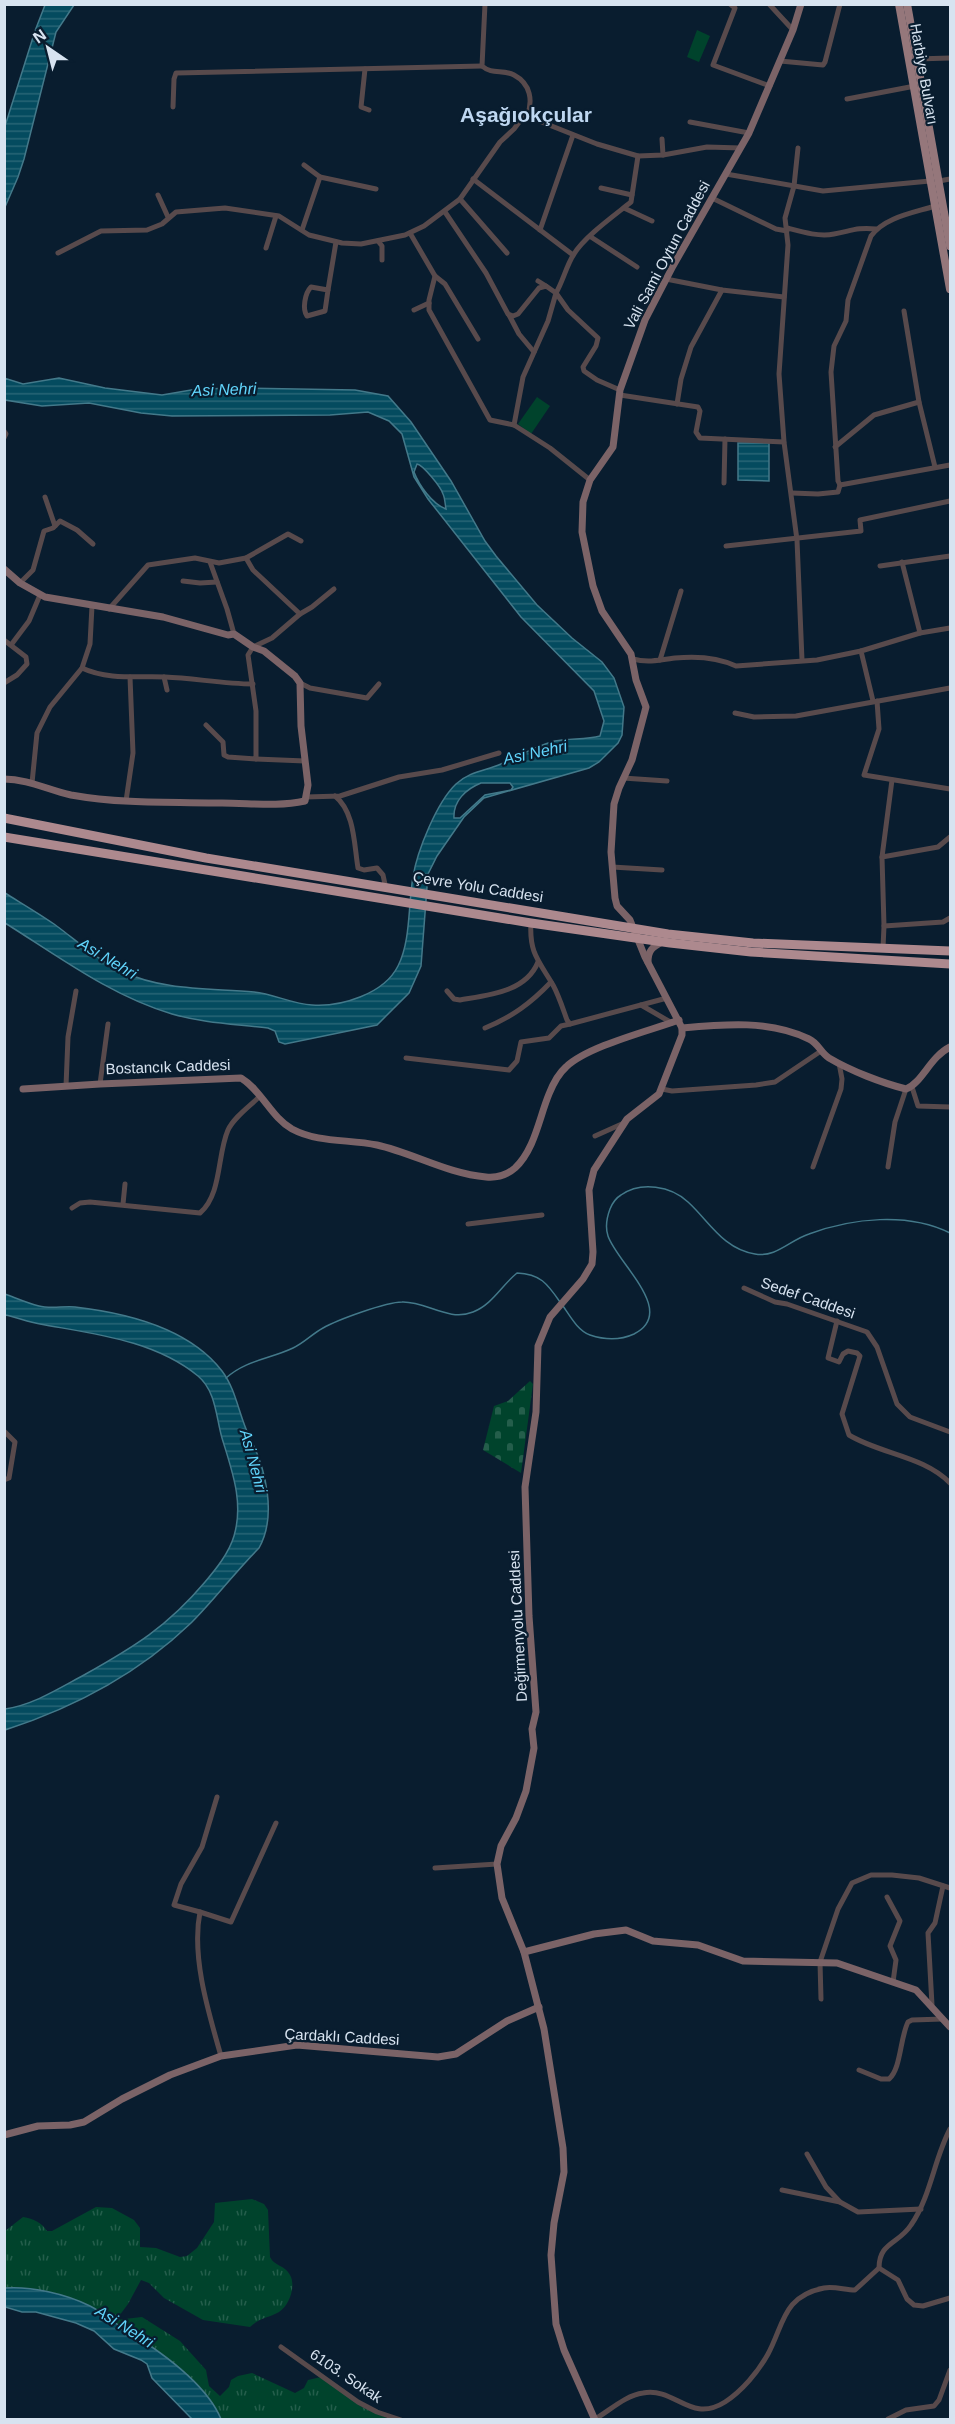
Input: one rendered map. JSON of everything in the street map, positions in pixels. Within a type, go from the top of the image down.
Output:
[{"type":"highway","name":"Çevre Yolu Caddesi","points":[[4,818],[206,858],[400,890],[531,923],[753,943],[951,951]]},
{"type":"highway","name":"Çevre Yolu Caddesi","points":[[4,837],[399,901],[471,907],[635,933],[663,942],[751,952],[951,964]]},
{"type":"main road","name":"Harbiye Bulvarı","points":[[899,4],[912,59]]},
{"type":"main road","name":"Harbiye Bulvarı","points":[[907,4],[916,86],[934,181],[951,246]]},
{"type":"main road","name":"Harbiye Bulvarı","points":[[934,181],[935,206],[951,289]]},
{"type":"street","points":[[482,66],[485,4]]},
{"type":"street","points":[[769,4],[793,30]]},
{"type":"street","name":"Vali Sami Oytun Caddesi","points":[[635,933],[630,920],[617,906],[612,867],[613,814],[616,796],[632,760],[646,707],[636,680],[633,659],[602,611],[593,586],[582,532],[583,502],[590,480],[613,447],[620,393],[640,330],[666,279],[749,133],[793,30],[801,4]]},
{"type":"street","points":[[780,61],[823,65],[840,4]]},
{"type":"street","points":[[734,6],[713,65],[770,86]]},
{"type":"street","points":[[912,59],[951,58]]},
{"type":"street","points":[[173,107],[176,74],[482,66],[490,73],[513,75],[528,88],[531,104],[527,117]]},
{"type":"street","points":[[365,69],[361,107],[369,110]]},
{"type":"street","points":[[847,99],[916,86]]},
{"type":"street","points":[[58,253],[101,231],[147,230],[162,224],[176,212],[225,208],[276,216],[309,235],[336,242],[361,244],[410,233],[445,212],[460,199],[500,142],[523,117],[638,156],[663,155],[707,147],[741,148]]},
{"type":"street","points":[[690,122],[749,133]]},
{"type":"street","points":[[540,230],[573,135]]},
{"type":"street","points":[[662,139],[663,155]]},
{"type":"street","points":[[798,148],[794,186],[785,218],[788,245],[779,374],[784,442],[797,540],[802,660]]},
{"type":"street","points":[[514,424],[523,377],[548,321],[556,293],[566,276],[573,255],[631,202],[638,156]]},
{"type":"street","points":[[304,165],[320,177],[376,189]]},
{"type":"street","points":[[726,174],[823,191],[951,179]]},
{"type":"street","points":[[302,230],[320,177]]},
{"type":"street","points":[[473,179],[573,255]]},
{"type":"street","points":[[601,188],[632,195]]},
{"type":"street","points":[[158,195],[168,217]]},
{"type":"street","points":[[712,198],[776,229],[833,235],[852,228],[876,230]]},
{"type":"street","points":[[460,199],[507,253]]},
{"type":"street","points":[[792,493],[838,492],[840,485],[835,447],[831,372],[834,346],[846,321],[848,300],[871,236],[890,220],[935,206]]},
{"type":"street","points":[[624,208],[652,221]]},
{"type":"street","points":[[445,212],[486,273],[519,334],[534,352]]},
{"type":"street","points":[[266,248],[276,216]]},
{"type":"street","points":[[410,233],[435,276],[445,284],[478,339]]},
{"type":"street","points":[[591,237],[637,267]]},
{"type":"street","points":[[378,241],[382,246],[382,260]]},
{"type":"street","points":[[328,290],[309,288],[304,310],[307,316],[325,311],[336,242]]},
{"type":"street","points":[[435,276],[429,310],[490,420],[514,424],[550,448],[590,480]]},
{"type":"street","points":[[666,279],[722,290],[784,297]]},
{"type":"street","points":[[538,281],[556,293],[568,309],[598,338],[596,346],[583,367],[584,371],[597,380],[620,393],[698,408],[700,411],[696,432],[700,438],[784,442]]},
{"type":"street","points":[[508,314],[513,316],[518,314],[528,298],[539,288],[546,286]]},
{"type":"street","points":[[677,404],[681,379],[691,347],[722,290]]},
{"type":"street","points":[[414,310],[429,303]]},
{"type":"street","points":[[904,311],[919,402],[935,467]]},
{"type":"street","points":[[835,447],[874,415],[919,402]]},
{"type":"street","points":[[4,431],[6,434],[4,438]]},
{"type":"street","points":[[724,483],[725,439]]},
{"type":"street","points":[[840,485],[951,465]]},
{"type":"street","points":[[45,497],[55,526]]},
{"type":"street","points":[[726,546],[797,540],[861,531],[860,520],[951,501]]},
{"type":"street","points":[[20,583],[33,570],[44,531],[60,521],[77,530],[93,544]]},
{"type":"street","points":[[109,609],[148,565],[195,558],[219,563],[246,558],[288,534],[301,541]]},
{"type":"street","points":[[880,566],[951,556]]},
{"type":"street","points":[[246,558],[253,570],[300,614]]},
{"type":"street","points":[[210,562],[234,634],[264,651],[295,676],[300,683],[310,688],[367,698],[379,684]]},
{"type":"street","points":[[902,562],[920,633]]},
{"type":"street","points":[[4,569],[20,583],[40,595],[163,617],[228,635],[234,634]]},
{"type":"street","points":[[183,581],[218,582]]},
{"type":"street","points":[[256,759],[256,711],[248,655],[253,646],[272,638],[334,589]]},
{"type":"street","points":[[660,660],[681,591]]},
{"type":"street","points":[[11,645],[29,621],[40,595]]},
{"type":"street","points":[[33,783],[33,755],[37,733],[50,707],[82,668],[90,644],[92,606]]},
{"type":"street","points":[[633,659],[645,662],[693,657],[726,662],[736,666],[817,660],[861,651],[920,633],[951,628]]},
{"type":"street","points":[[4,640],[26,657],[27,664],[17,675],[4,683]]},
{"type":"street","points":[[861,651],[875,701],[879,729],[864,775],[951,789]]},
{"type":"street","points":[[82,668],[91,672],[130,677],[164,677],[253,684]]},
{"type":"street","points":[[126,801],[133,753],[130,677]]},
{"type":"street","points":[[164,677],[167,690]]},
{"type":"street","points":[[4,779],[33,783],[70,794],[126,801],[270,806],[304,801],[308,785],[300,683]]},
{"type":"street","points":[[735,713],[776,718],[951,688]]},
{"type":"street","points":[[206,725],[223,742],[224,755],[228,757],[305,761]]},
{"type":"street","points":[[306,797],[335,796],[399,777],[442,770],[499,753]]},
{"type":"street","points":[[623,778],[668,781]]},
{"type":"street","points":[[883,948],[882,858],[892,780]]},
{"type":"street","points":[[335,796],[348,811],[358,868],[364,870],[377,868],[383,875],[386,889]]},
{"type":"street","points":[[882,858],[938,847],[951,837]]},
{"type":"street","points":[[612,867],[662,870]]},
{"type":"street","points":[[884,926],[943,922],[951,918]]},
{"type":"street","points":[[531,923],[530,940],[538,962],[551,982],[570,1024]]},
{"type":"street","points":[[635,933],[678,1024]]},
{"type":"street","points":[[648,962],[648,954],[653,946],[663,942]]},
{"type":"street","points":[[447,991],[454,999],[460,1000],[504,991],[514,987],[533,973],[538,962]]},
{"type":"street","points":[[485,1028],[509,1018],[530,1004],[551,982]]},
{"type":"street","points":[[66,1086],[68,1037],[76,991]]},
{"type":"street","points":[[406,1058],[509,1070],[517,1062],[519,1043],[549,1038],[561,1026],[667,998]]},
{"type":"street","points":[[641,1005],[678,1024]]},
{"type":"street","points":[[100,1084],[108,1024]]},
{"type":"street","name":"Bostancık Caddesi","points":[[23,1089],[236,1078],[248,1083],[287,1126],[308,1136],[377,1145],[442,1167],[477,1176],[498,1177],[509,1173],[523,1158],[535,1135],[554,1083],[565,1068],[595,1051],[678,1024],[762,1025],[808,1039],[839,1063],[909,1088]]},
{"type":"street","name":"Değirmenyolu Caddesi","points":[[595,2420],[564,2350],[556,2324],[551,2255],[564,2160],[539,2007],[524,1952],[502,1898],[497,1864],[501,1846],[516,1818],[526,1791],[534,1748],[532,1729],[536,1712],[525,1487],[536,1412],[538,1346],[546,1323],[590,1269],[593,1252],[589,1198],[590,1183],[596,1165],[624,1123],[656,1097],[662,1089],[682,1035],[678,1024]]},
{"type":"street","points":[[888,1167],[895,1122],[909,1088],[933,1058],[951,1047]]},
{"type":"street","points":[[662,1089],[672,1091],[775,1082],[821,1051]]},
{"type":"street","points":[[813,1167],[841,1089],[839,1063]]},
{"type":"street","points":[[909,1088],[918,1106],[951,1107]]},
{"type":"street","points":[[72,1208],[83,1202],[201,1212],[212,1192],[228,1130],[260,1096]]},
{"type":"street","points":[[595,1136],[624,1123]]},
{"type":"street","points":[[123,1204],[125,1184]]},
{"type":"street","points":[[468,1224],[542,1215]]},
{"type":"street","name":"Sedef Caddesi","points":[[744,1288],[775,1302],[837,1321],[869,1334],[877,1347],[894,1399],[906,1414],[918,1421],[951,1432]]},
{"type":"street","points":[[837,1321],[828,1358],[839,1362],[843,1354],[848,1351],[860,1356],[842,1414],[849,1435],[922,1465],[951,1483]]},
{"type":"street","points":[[4,1431],[15,1442],[9,1478],[4,1480]]},
{"type":"street","points":[[218,1797],[202,1847],[174,1905],[231,1922],[276,1823]]},
{"type":"street","points":[[435,1868],[497,1864]]},
{"type":"street","points":[[820,1999],[820,1962],[838,1909],[852,1883],[871,1875],[892,1875],[919,1878],[951,1888]]},
{"type":"street","points":[[932,2006],[928,1933],[935,1923],[943,1886]]},
{"type":"street","points":[[887,1897],[900,1921],[890,1946],[896,1960],[893,1982]]},
{"type":"street","points":[[200,1912],[200,1958],[206,2001],[221,2056]]},
{"type":"street","points":[[524,1952],[594,1934],[626,1930],[654,1941],[698,1945],[743,1961],[820,1962],[847,1966],[916,1990],[951,2027]]},
{"type":"street","name":"Çardaklı Caddesi","points":[[4,2135],[38,2126],[84,2122],[122,2098],[170,2075],[221,2056],[297,2045],[438,2057],[456,2054],[507,2021],[539,2007]]},
{"type":"street","points":[[859,2070],[881,2079],[889,2079],[896,2070],[908,2022],[943,2019]]},
{"type":"street","points":[[595,2420],[642,2393],[663,2394],[684,2405],[702,2410],[725,2402],[748,2382],[763,2361],[792,2304],[822,2288],[855,2290],[879,2268],[879,2258],[884,2248],[904,2234],[921,2209],[943,2142],[951,2129]]},
{"type":"street","points":[[807,2154],[826,2187],[840,2202]]},
{"type":"street","points":[[782,2190],[840,2202],[858,2212],[921,2209]]},
{"type":"street","points":[[879,2268],[898,2280],[907,2299],[914,2305],[923,2306],[951,2298]]},
{"type":"street","name":"6103. Sokak","points":[[281,2347],[358,2402],[377,2412],[401,2420]]},
{"type":"street","points":[[888,2418],[906,2410],[934,2406],[939,2400],[951,2370]]},
{"type":"green space","points":[[697,30],[710,36],[699,62],[687,57]]},
{"type":"green space","points":[[537,397],[550,406],[531,434],[518,424]]},
{"type":"green space","points":[[530,1381],[533,1384],[521,1473],[483,1450],[494,1406],[508,1401]]},
{"type":"green space","points":[[252,2199],[264,2204],[268,2210],[270,2257],[288,2272],[292,2279],[291,2295],[283,2309],[250,2327],[203,2320],[164,2298],[149,2283],[141,2280],[116,2320],[142,2317],[180,2341],[206,2370],[209,2386],[220,2396],[229,2387],[231,2380],[252,2373],[295,2393],[304,2388],[308,2380],[321,2377],[362,2407],[389,2419],[221,2419],[204,2393],[179,2368],[151,2346],[94,2308],[48,2292],[26,2288],[5,2288],[5,2231],[23,2217],[37,2221],[47,2231],[52,2231],[96,2207],[112,2208],[134,2220],[140,2228],[140,2247],[156,2248],[180,2257],[187,2256],[197,2248],[214,2222],[215,2203]]},
{"type":"water","points":[[45,5],[74,5],[56,32],[24,159],[5,207],[5,126]]},
{"type":"water","name":"Asi Nehri","points":[[4,378],[23,384],[59,378],[105,388],[162,395],[197,389],[243,388],[355,390],[388,396],[411,422],[451,481],[496,556],[537,605],[602,662],[614,678],[624,707],[622,735],[618,743],[599,762],[589,768],[484,798],[464,817],[437,856],[428,874],[421,966],[409,993],[377,1025],[285,1044],[279,1042],[275,1031],[268,1028],[196,1019],[149,1006],[106,986],[5,923],[5,893],[54,924],[103,961],[121,971],[153,982],[186,988],[261,993],[312,1005],[336,1004],[361,997],[383,984],[398,966],[405,945],[411,888],[419,854],[435,814],[449,792],[467,776],[541,746],[555,741],[600,736],[604,721],[594,691],[521,617],[428,499],[414,477],[402,434],[389,421],[368,412],[330,415],[172,416],[141,413],[89,403],[42,406],[5,400]],"holes":[[[417,464],[439,487],[444,496],[446,509],[431,499],[419,483],[414,472]],[[481,783],[510,783],[513,787],[511,790],[485,795],[460,818],[454,818],[458,801],[470,789]]]},
{"type":"water","points":[[738,443],[769,443],[769,481],[738,480]]},
{"type":"water","name":"Asi Nehri","points":[[5,1294],[43,1307],[75,1307],[115,1313],[156,1325],[175,1333],[208,1356],[222,1371],[235,1395],[246,1430],[261,1464],[268,1507],[267,1522],[259,1548],[200,1614],[171,1641],[127,1673],[80,1700],[5,1730],[5,1709],[35,1700],[84,1675],[149,1635],[177,1612],[226,1555],[234,1536],[238,1511],[236,1487],[212,1397],[198,1376],[181,1364],[143,1346],[5,1315]]},
{"type":"water","points":[[5,2288],[26,2288],[48,2292],[94,2308],[151,2346],[179,2368],[204,2393],[221,2419],[192,2419],[152,2378],[147,2364],[114,2349],[94,2331],[76,2323],[36,2312],[22,2312],[5,2307]]},
{"type":"waterway","points":[[563,1306],[582,1330],[596,1337],[613,1339],[624,1337],[634,1334],[646,1325],[650,1313],[647,1300],[614,1247],[607,1229],[608,1215],[614,1201],[621,1195],[638,1188],[656,1187],[673,1192],[696,1209],[725,1240],[744,1251],[755,1254],[770,1253],[809,1234],[861,1221],[916,1222],[950,1233]]},
{"type":"waterway","points":[[226,1378],[250,1363],[297,1346],[319,1330],[385,1305],[411,1303],[455,1315],[473,1312],[491,1300],[517,1273],[532,1275],[542,1281],[560,1302]]},
{"type":"district","name":"Aşağıokçular","points":[[526,115]]}]
